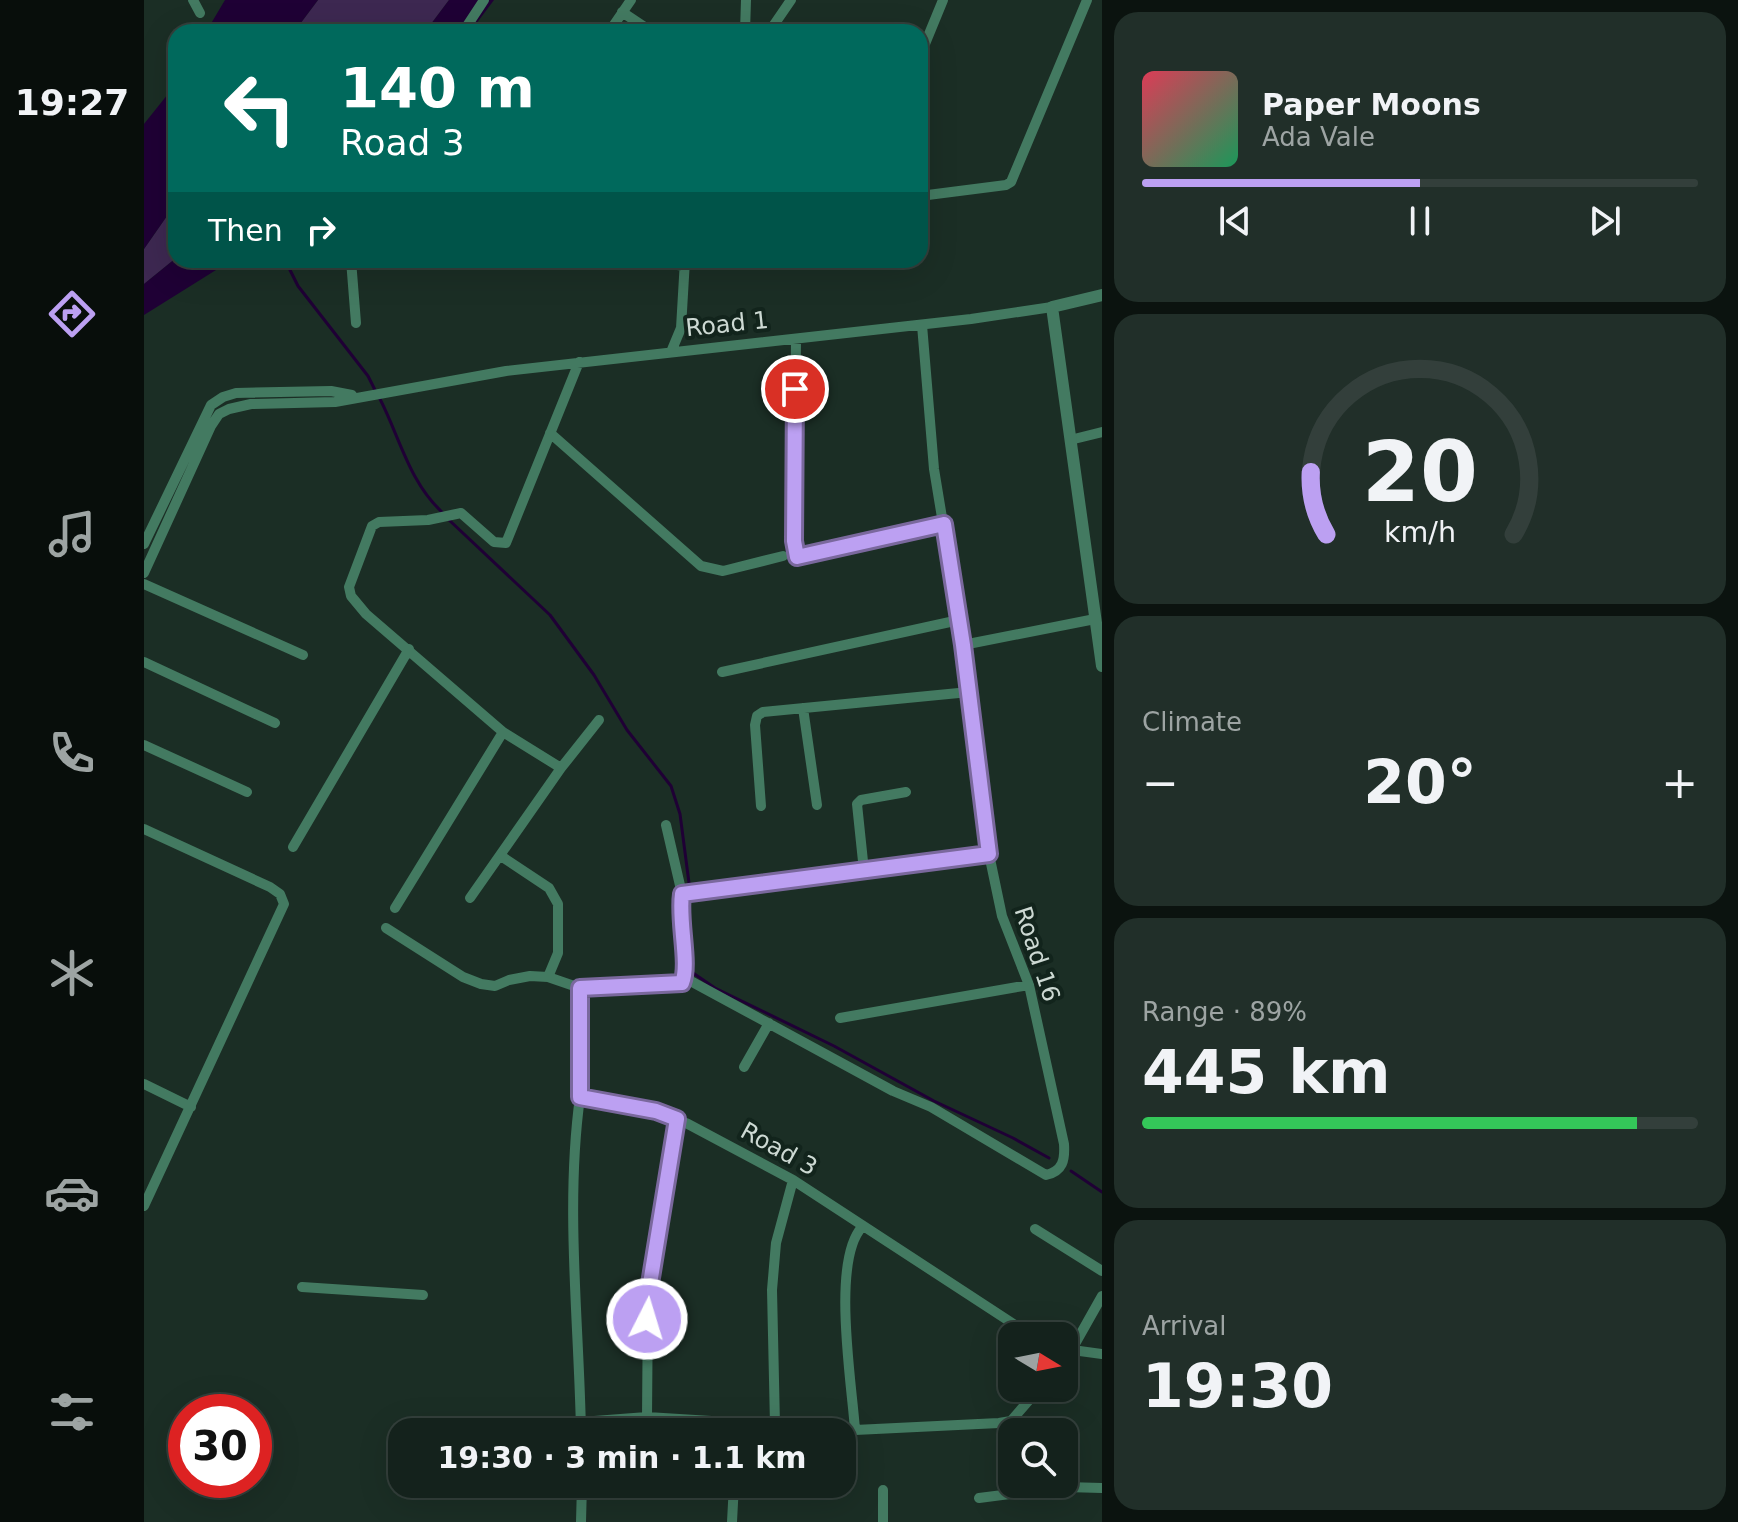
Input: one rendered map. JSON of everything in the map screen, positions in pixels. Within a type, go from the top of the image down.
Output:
[{"type":"street","points":[[193,0],[200,13]]},
{"type":"street","points":[[468,24],[484,0]]},
{"type":"street","points":[[614,24],[631,0]]},
{"type":"street","points":[[745,24],[746,0]]},
{"type":"street","points":[[774,24],[791,0]]},
{"type":"street","points":[[928,37],[943,0]]},
{"type":"street","points":[[928,195],[1011,182],[1087,0]]},
{"type":"street","points":[[622,12],[640,24]]},
{"type":"street","points":[[352,268],[356,323]]},
{"type":"street","points":[[671,352],[681,328],[684,268]]},
{"type":"street","name":"Road 1","points":[[144,573],[149,537],[211,426],[219,414],[229,409],[251,404],[360,396],[579,362],[922,325],[1052,307],[1102,295]]},
{"type":"street","points":[[1052,307],[1102,666]]},
{"type":"street","name":"Road 16","points":[[685,978],[893,1091],[931,1107],[1046,1175],[1055,1173],[1062,1166],[1064,1144],[1029,985],[1002,916],[989,854],[963,645],[929,424],[922,325]]},
{"type":"street","points":[[681,328],[700,349]]},
{"type":"street","points":[[796,339],[794,541],[797,557],[944,524]]},
{"type":"street","points":[[561,768],[503,732],[357,605],[349,587],[372,526],[379,522],[438,519],[458,513],[466,515],[494,542],[506,543],[579,362]]},
{"type":"street","points":[[1070,440],[1102,432]]},
{"type":"street","points":[[550,433],[701,566],[723,571],[783,556]]},
{"type":"street","points":[[144,584],[303,655]]},
{"type":"street","points":[[963,645],[1095,619]]},
{"type":"street","points":[[722,672],[959,620]]},
{"type":"street","points":[[293,847],[409,649]]},
{"type":"street","points":[[144,662],[275,723]]},
{"type":"street","points":[[761,806],[755,725],[757,716],[763,712],[969,692]]},
{"type":"street","points":[[803,708],[817,805]]},
{"type":"street","points":[[470,898],[561,768],[599,720]]},
{"type":"street","points":[[395,908],[503,732]]},
{"type":"street","points":[[144,745],[247,792]]},
{"type":"street","points":[[864,871],[857,804],[861,800],[906,792]]},
{"type":"street","points":[[386,928],[463,977],[481,984],[495,986],[517,978],[548,977],[580,988],[682,983],[685,978],[679,911],[682,894],[666,825]]},
{"type":"street","points":[[144,829],[270,887],[280,894],[284,904],[144,1206]]},
{"type":"street","points":[[682,894],[989,854]]},
{"type":"street","points":[[501,856],[549,888],[558,904],[558,953],[548,977]]},
{"type":"street","points":[[840,1018],[1029,985]]},
{"type":"street","points":[[580,988],[580,1097],[573,1226],[581,1418]]},
{"type":"street","points":[[744,1067],[769,1023]]},
{"type":"street","points":[[144,1084],[191,1107]]},
{"type":"street","name":"Road 3","points":[[580,1097],[656,1111],[677,1119],[793,1180],[1010,1322]]},
{"type":"street","points":[[647,1417],[648,1296],[677,1119]]},
{"type":"street","points":[[779,1418],[772,1290],[776,1243],[793,1180]]},
{"type":"street","points":[[854,1418],[844,1296],[849,1254],[862,1227]]},
{"type":"street","points":[[1035,1229],[1102,1271]]},
{"type":"street","points":[[302,1287],[423,1295]]},
{"type":"street","points":[[1078,1333],[1102,1296]]},
{"type":"street","points":[[1078,1351],[1102,1354]]},
{"type":"street","points":[[856,1430],[1011,1421],[1027,1402]]},
{"type":"street","points":[[640,1418],[655,1418]]},
{"type":"street","points":[[979,1498],[1066,1487],[1102,1488]]},
{"type":"street","points":[[883,1490],[883,1522]]},
{"type":"street","points":[[581,1522],[582,1498]]},
{"type":"street","points":[[732,1522],[733,1498]]},
{"type":"shaded area","points":[[225,0],[318,0],[300,24],[211,24]]},
{"type":"shaded area","points":[[318,0],[449,0],[431,24],[300,24]]},
{"type":"shaded area","points":[[449,0],[494,0],[476,24],[431,24]]},
{"type":"shaded area","points":[[168,94],[168,214],[144,249],[144,124]]},
{"type":"shaded area","points":[[168,214],[168,264],[144,284],[144,249]]},
{"type":"shaded area","points":[[168,264],[168,268],[219,268],[144,315],[144,284]]},
{"type":"waterway","points":[[289,268],[298,286],[368,376],[376,392]]},
{"type":"waterway","points":[[380,399],[413,474],[443,513]]},
{"type":"waterway","points":[[448,519],[550,615],[594,675],[627,730],[671,786],[680,814],[689,883]]},
{"type":"waterway","points":[[693,973],[715,988],[1049,1158]]},
{"type":"waterway","points":[[1071,1171],[1102,1192]]},
{"type":"route","points":[[647,1319],[648,1296],[677,1119],[656,1111],[580,1097],[580,988],[682,983],[685,978],[679,911],[682,894],[989,854],[963,645],[944,524],[797,557],[794,541],[795,389]]}]
